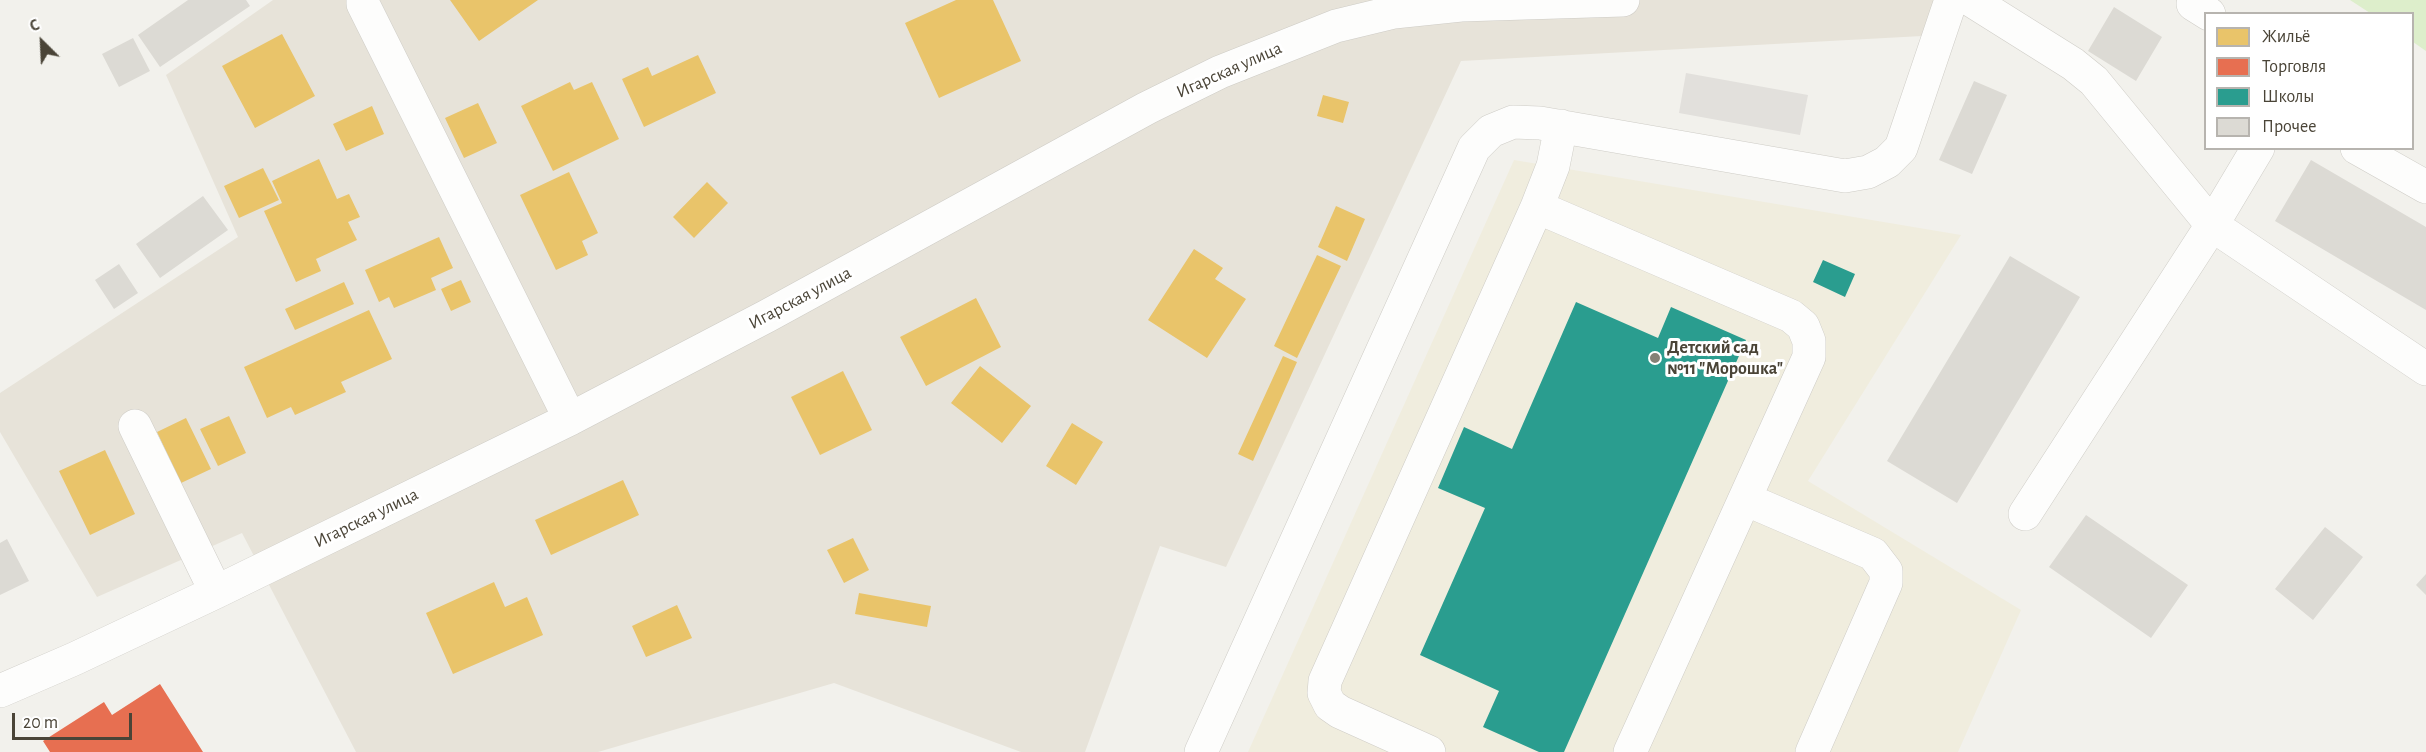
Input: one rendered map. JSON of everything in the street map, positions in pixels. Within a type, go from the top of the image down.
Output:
[{"type":"street","points":[[363,0],[570,418]]},
{"type":"street","name":"Игарская улица","points":[[0,691],[216,592],[570,418],[787,305],[1147,108],[1220,72],[1283,45],[1393,6],[1623,0]]},
{"type":"street","points":[[1201,752],[1474,147],[1491,131],[1513,122],[1540,123],[1845,176],[1868,172],[1887,162],[1901,148],[1951,0]]},
{"type":"street","points":[[1981,2],[2073,64],[2094,81],[2212,225],[2426,369]]},
{"type":"street","points":[[1429,752],[1340,712],[1330,705],[1324,693],[1325,681],[1537,207],[1553,166],[1561,126]]},
{"type":"street","points":[[2025,514],[2212,225],[2257,150]]},
{"type":"street","points":[[2360,150],[2426,188]]},
{"type":"street","points":[[1537,207],[1791,316],[1803,326],[1809,341],[1809,357],[1630,752]]},
{"type":"street","points":[[135,426],[216,592]]},
{"type":"street","points":[[1744,499],[1873,554],[1886,571],[1886,583],[1812,752]]},
{"type":"shaded area","points":[[273,0],[1948,0],[1922,36],[1461,61],[1226,567],[1160,546],[1085,752],[1021,752],[834,683],[598,752],[356,752],[242,533],[97,597],[0,432],[0,393],[238,237],[166,75]]},
{"type":"shaded area","points":[[1686,73],[1808,95],[1800,135],[1679,113]]},
{"type":"shaded area","name":"Детский сад №11 \"Морошка\"","points":[[1514,160],[1961,235],[1808,481],[2021,610],[1958,752],[1248,752]]},
{"type":"green space","points":[[2350,0],[2426,0],[2426,51],[2414,43],[2414,12],[2368,12]]},
{"type":"building: Жильё","points":[[450,0],[538,0],[479,41]]},
{"type":"building: Жильё","points":[[956,0],[993,0],[1021,61],[939,98],[905,23]]},
{"type":"building: Жильё","points":[[282,34],[315,96],[255,128],[222,66]]},
{"type":"building: Жильё","points":[[698,55],[716,93],[644,127],[622,79],[648,67],[652,76]]},
{"type":"building: Жильё","points":[[570,82],[574,90],[592,82],[619,139],[553,171],[521,106]]},
{"type":"building: Жильё","points":[[1323,95],[1349,102],[1343,123],[1317,116]]},
{"type":"building: Жильё","points":[[478,103],[497,143],[464,158],[445,118]]},
{"type":"building: Жильё","points":[[372,106],[384,134],[346,151],[333,124]]},
{"type":"building: Жильё","points":[[319,159],[337,199],[349,194],[360,217],[348,222],[357,240],[316,259],[321,271],[296,282],[264,211],[282,203],[272,181]]},
{"type":"building: Жильё","points":[[263,168],[279,200],[239,218],[224,186]]},
{"type":"building: Жильё","points":[[569,172],[598,233],[582,241],[588,255],[556,270],[520,195]]},
{"type":"building: Жильё","points":[[707,182],[728,203],[694,238],[673,217]]},
{"type":"building: Жильё","points":[[1336,206],[1365,219],[1347,261],[1318,247]]},
{"type":"building: Жильё","points":[[439,237],[453,268],[431,278],[436,290],[394,308],[389,297],[379,302],[365,270]]},
{"type":"building: Жильё","points":[[1194,249],[1223,268],[1215,279],[1246,299],[1207,358],[1148,320]]},
{"type":"building: Жильё","points":[[1317,255],[1341,266],[1297,358],[1274,346]]},
{"type":"building: Жильё","points":[[461,280],[471,302],[451,311],[441,289]]},
{"type":"building: Жильё","points":[[344,282],[354,304],[295,330],[285,309]]},
{"type":"building: Жильё","points":[[976,298],[1001,347],[926,386],[900,337]]},
{"type":"building: Жильё","points":[[369,310],[392,359],[341,382],[346,392],[295,415],[291,407],[267,418],[244,367]]},
{"type":"building: Жильё","points":[[1283,356],[1297,362],[1253,461],[1238,454]]},
{"type":"building: Жильё","points":[[980,366],[1031,406],[1002,443],[951,403]]},
{"type":"building: Жильё","points":[[843,371],[872,430],[820,455],[791,397]]},
{"type":"building: Жильё","points":[[229,416],[246,453],[218,466],[200,429]]},
{"type":"building: Жильё","points":[[186,418],[211,469],[181,483],[157,432]]},
{"type":"building: Жильё","points":[[1072,423],[1103,442],[1076,485],[1046,466]]},
{"type":"building: Жильё","points":[[105,450],[135,514],[90,535],[59,471]]},
{"type":"building: Жильё","points":[[623,480],[639,515],[551,555],[535,520]]},
{"type":"building: Жильё","points":[[853,538],[869,570],[844,583],[827,550]]},
{"type":"building: Жильё","points":[[494,582],[505,607],[527,597],[543,635],[453,674],[426,613]]},
{"type":"building: Жильё","points":[[859,593],[931,606],[927,627],[855,614]]},
{"type":"building: Жильё","points":[[677,605],[692,638],[646,657],[632,626]]},
{"type":"building: Торговля","points":[[160,684],[203,752],[50,752],[43,741],[104,702],[112,715]]},
{"type":"building: Школы","points":[[1823,260],[1855,274],[1845,297],[1813,282]]},
{"type":"building: Школы","points":[[1576,302],[1658,338],[1671,307],[1746,340],[1564,752],[1539,752],[1483,727],[1499,691],[1420,655],[1485,508],[1438,488],[1464,427],[1512,449]]},
{"type":"building: Прочее","points":[[188,0],[246,0],[250,6],[160,67],[138,35]]},
{"type":"building: Прочее","points":[[2114,7],[2162,37],[2136,81],[2088,51]]},
{"type":"building: Прочее","points":[[133,38],[150,71],[119,87],[102,54]]},
{"type":"building: Прочее","points":[[1974,81],[2007,95],[1972,174],[1939,160]]},
{"type":"building: Прочее","points":[[2311,160],[2426,227],[2426,310],[2275,221]]},
{"type":"building: Прочее","points":[[203,196],[228,230],[160,278],[136,244]]},
{"type":"building: Прочее","points":[[2010,256],[2080,297],[1957,503],[1887,461]]},
{"type":"building: Прочее","points":[[119,264],[138,293],[114,309],[95,280]]},
{"type":"building: Прочее","points":[[2086,515],[2188,585],[2151,638],[2049,567]]},
{"type":"building: Прочее","points":[[2325,527],[2363,557],[2313,620],[2275,589]]},
{"type":"building: Прочее","points":[[7,539],[29,581],[0,595],[0,543]]},
{"type":"building: Прочее","points":[[2426,574],[2426,595],[2416,585]]},
{"type":"place","name":"Детский сад №11 \"Морошка\"","points":[[1655,358]]}]
